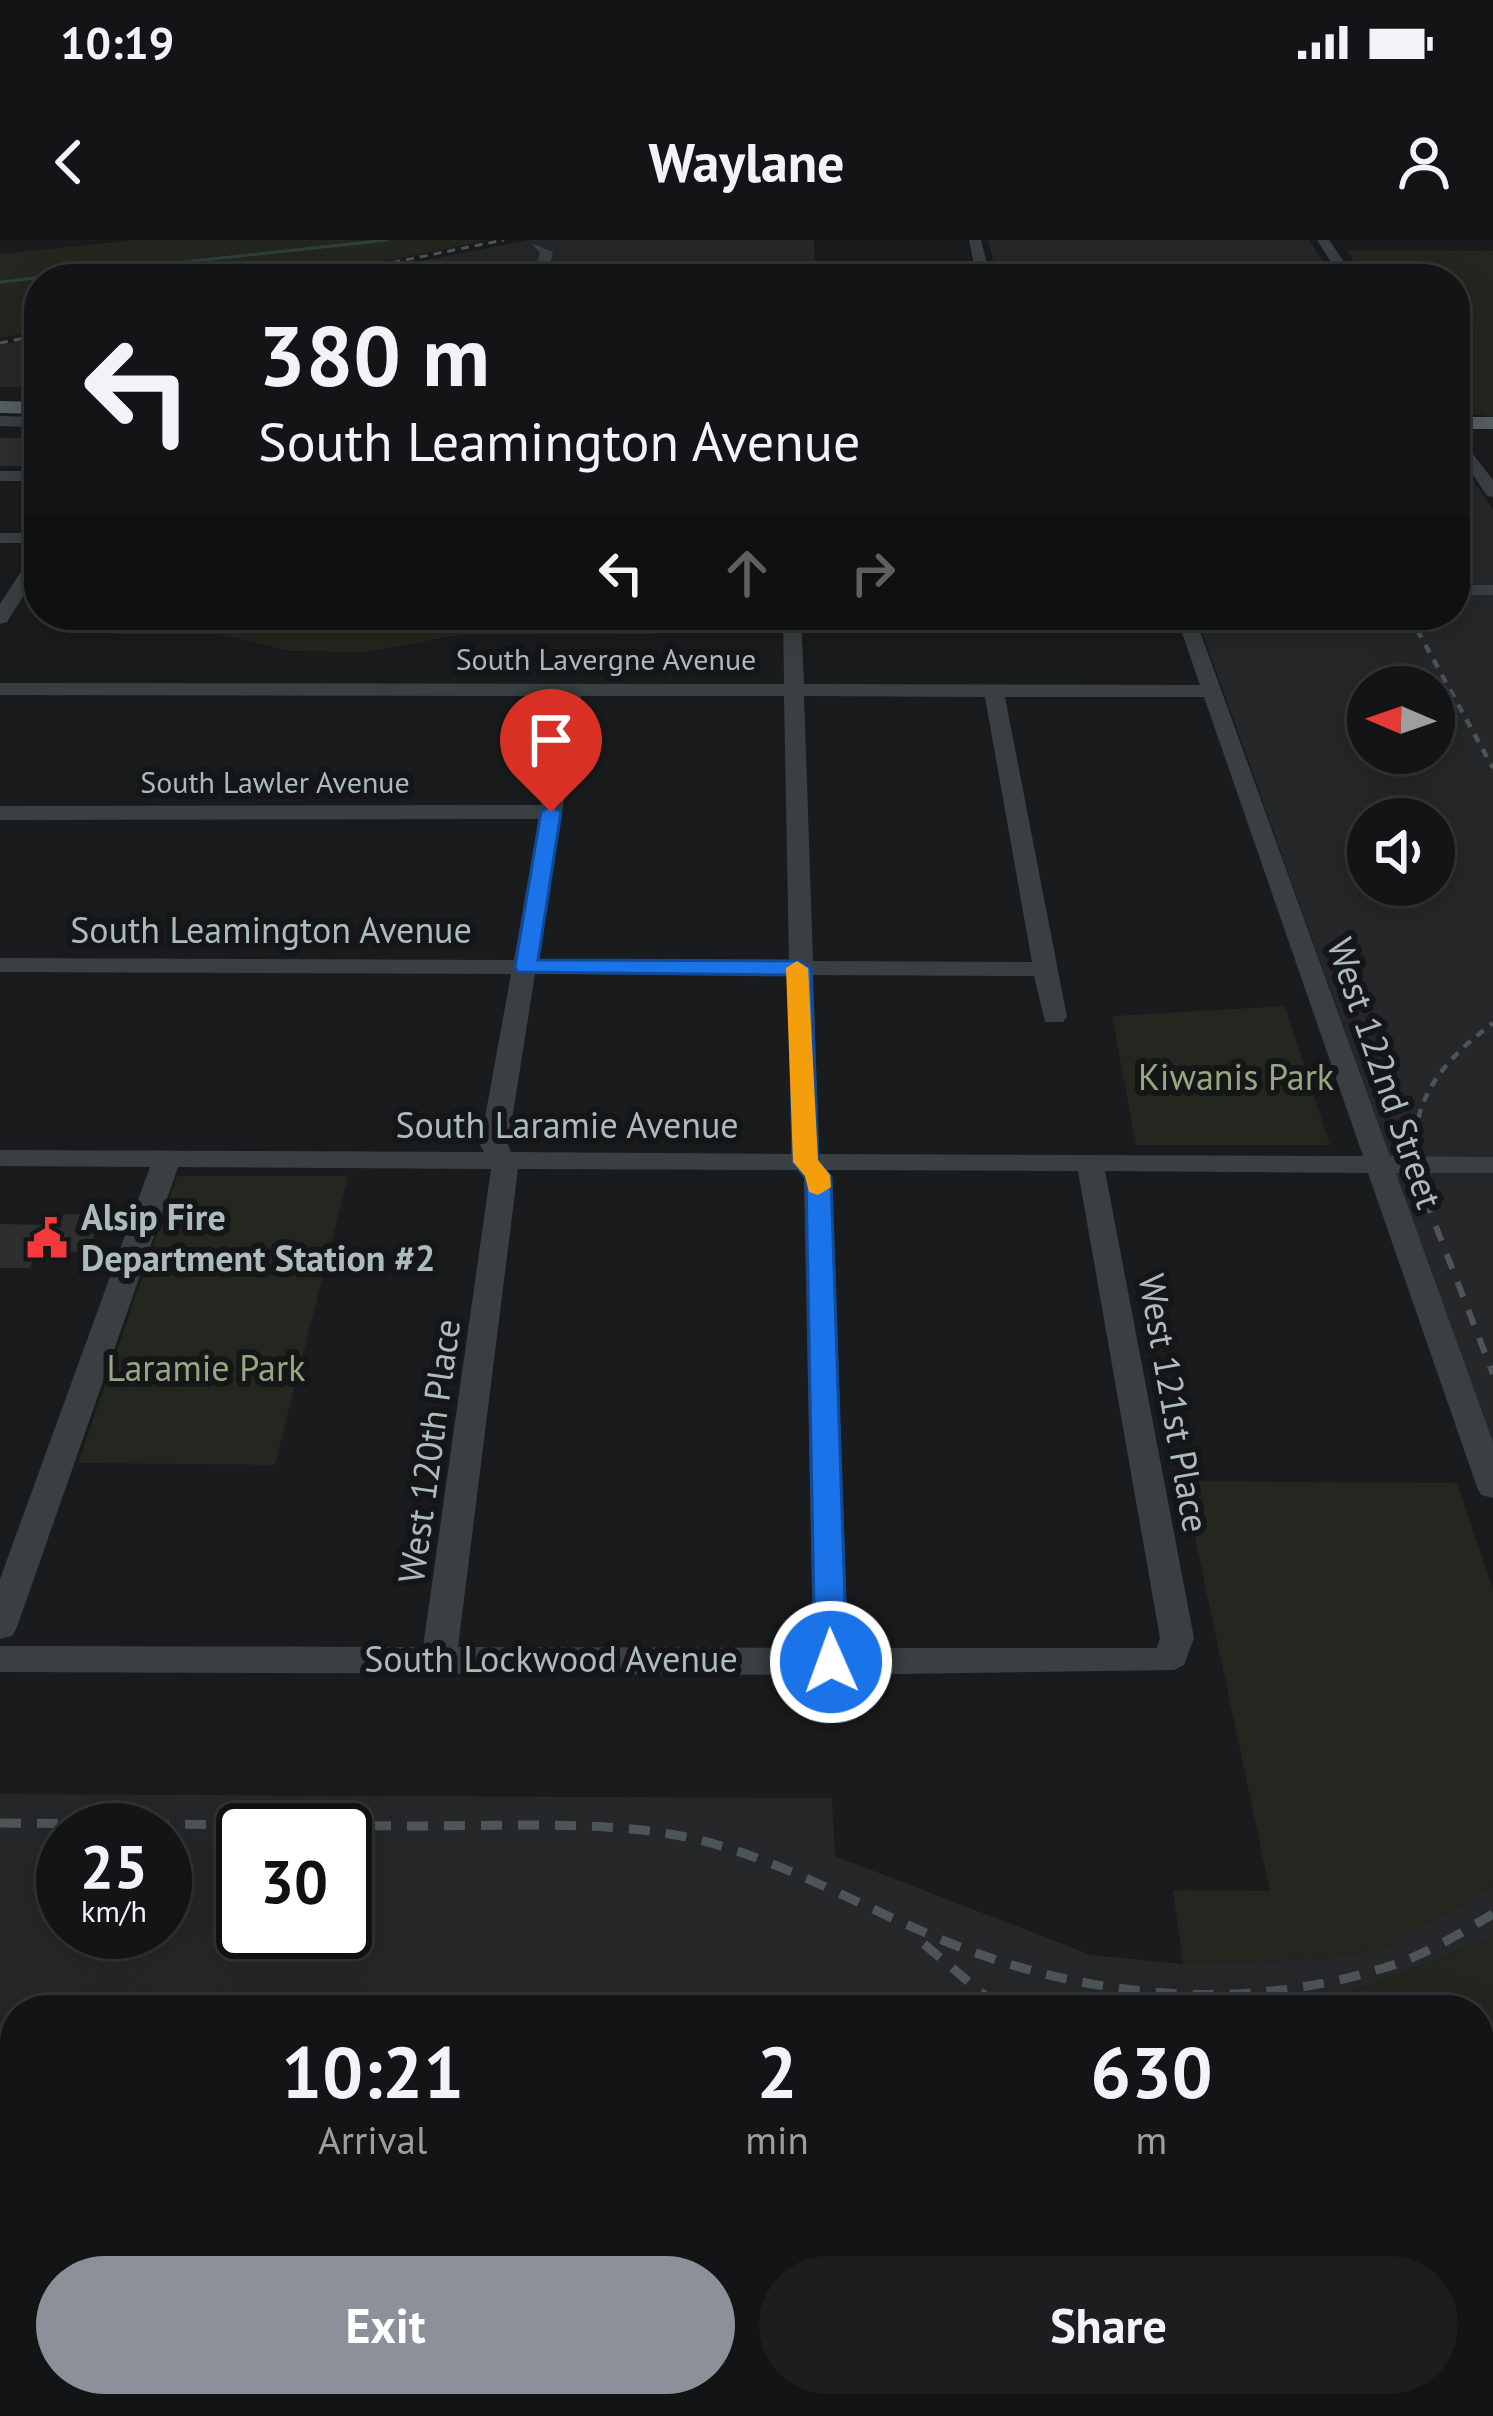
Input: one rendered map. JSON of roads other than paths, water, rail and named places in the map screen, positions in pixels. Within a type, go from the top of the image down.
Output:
[{"type":"street","points":[[536,246],[547,252],[543,264]]},
{"type":"street","points":[[1470,458],[1493,492]]},
{"type":"street","points":[[2,612],[24,579]]},
{"type":"street","points":[[792,630],[806,1162],[818,1177],[831,1662]]},
{"type":"street","name":"West 122nd Street","points":[[1190,630],[1493,1487]]},
{"type":"street","name":"South Lavergne Avenue","points":[[0,689],[1212,692]]},
{"type":"street","name":"West 120th Place","points":[[439,1658],[507,1174],[494,1145],[572,689]]},
{"type":"street","points":[[994,691],[1054,1017]]},
{"type":"street","name":"South Lawler Avenue","points":[[0,814],[551,812]]},
{"type":"street","name":"South Leamington Avenue","points":[[0,965],[1045,969]]},
{"type":"street","name":"South Laramie Avenue","points":[[0,1158],[1493,1165]]},
{"type":"street","points":[[0,1627],[167,1158]]},
{"type":"street","name":"West 121st Place","points":[[1090,1163],[1177,1638],[1172,1656]]},
{"type":"street","name":"South Lockwood Avenue","points":[[0,1659],[1145,1664],[1172,1656]]},
{"type":"waterway","points":[[166,264],[387,240]]},
{"type":"waterway","points":[[0,282],[24,279]]},
{"type":"railway","points":[[385,264],[504,240]]},
{"type":"railway","points":[[0,343],[24,338]]},
{"type":"railway","points":[[1417,630],[1493,768]]},
{"type":"railway","points":[[1426,1200],[1415,1146],[1425,1100],[1451,1060],[1493,1023]]},
{"type":"railway","points":[[1426,1200],[1493,1374]]},
{"type":"railway","points":[[0,1823],[541,1825],[664,1833],[769,1862],[990,1958],[1047,1975],[1163,1993],[1280,1990],[1339,1980],[1409,1959],[1493,1914]]},
{"type":"railway","points":[[924,1944],[984,1995]]},
{"type":"place","name":"Alsip Fire Department Station #2","points":[[47,1238]]},
{"type":"park label","name":"Kiwanis Park","points":[[1236,1077]]},
{"type":"park label","name":"Laramie Park","points":[[206,1368]]}]
